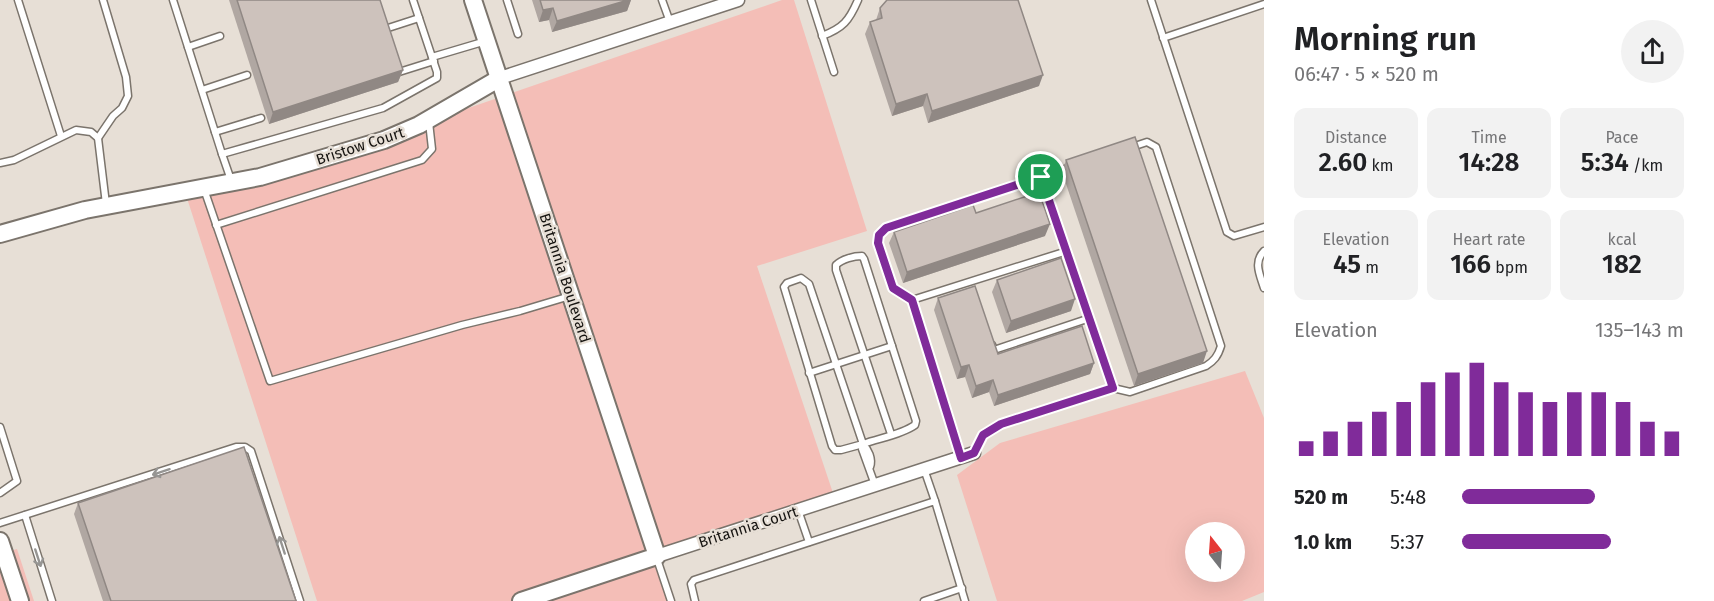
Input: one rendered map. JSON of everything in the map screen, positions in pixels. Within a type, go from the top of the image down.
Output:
[{"type":"street","name":"Britannia Boulevard","points":[[473,0],[657,556]]},
{"type":"street","name":"Bristow Court","points":[[0,234],[54,218],[107,206],[260,177],[384,140],[428,120],[500,78],[738,0]]},
{"type":"street","name":"Britannia Court","points":[[521,601],[974,453]]},
{"type":"street","points":[[0,541],[20,601]]},
{"type":"lane","points":[[18,0],[61,136]]},
{"type":"lane","points":[[104,0],[126,77],[128,96],[122,108],[113,116],[98,138],[107,206]]},
{"type":"lane","points":[[173,0],[231,183]]},
{"type":"lane","points":[[222,154],[383,108],[437,78],[413,0]]},
{"type":"lane","points":[[507,0],[518,34]]},
{"type":"lane","points":[[662,0],[670,22]]},
{"type":"lane","points":[[811,0],[834,72]]},
{"type":"lane","points":[[822,36],[838,30],[850,17],[858,0]]},
{"type":"lane","points":[[1151,0],[1227,232],[1234,236],[1264,227]]},
{"type":"lane","points":[[1163,38],[1264,4]]},
{"type":"lane","points":[[385,29],[419,18]]},
{"type":"lane","points":[[188,47],[220,36]]},
{"type":"lane","points":[[399,72],[487,41]]},
{"type":"lane","points":[[202,90],[247,75]]},
{"type":"lane","points":[[215,132],[261,118]]},
{"type":"lane","points":[[216,225],[422,159],[432,149],[428,120]]},
{"type":"lane","points":[[0,164],[14,160],[76,130],[91,132],[98,138]]},
{"type":"lane","points":[[974,453],[983,435],[1001,424],[1113,388],[1130,392],[1206,366],[1219,355],[1221,346],[1156,147],[1147,142],[1126,149]]},
{"type":"lane","points":[[961,458],[912,300],[893,288],[878,243],[879,235],[886,228],[1073,166]]},
{"type":"lane","points":[[1041,177],[1113,388]]},
{"type":"lane","points":[[204,188],[270,381],[571,295]]},
{"type":"lane","points":[[912,300],[1067,251]]},
{"type":"lane","points":[[1264,251],[1257,265],[1264,288]]},
{"type":"lane","points":[[875,485],[867,448],[862,444],[809,284],[801,278],[787,283],[784,292],[835,450],[862,444],[891,434],[911,427],[916,421],[862,256],[839,262],[836,270],[891,434]]},
{"type":"lane","points":[[970,282],[974,293]]},
{"type":"lane","points":[[990,338],[994,350],[1090,318]]},
{"type":"lane","points":[[809,373],[892,346]]},
{"type":"lane","points":[[0,427],[17,481],[0,493]]},
{"type":"lane","points":[[0,523],[236,447],[245,447],[251,451],[300,601]]},
{"type":"lane","points":[[924,469],[965,601]]},
{"type":"lane","points":[[695,601],[691,584],[694,580],[935,501]]},
{"type":"lane","points":[[798,510],[809,542]]},
{"type":"lane","points":[[24,515],[51,601]]},
{"type":"lane","points":[[657,556],[671,601]]},
{"type":"lane","points":[[924,601],[962,588]]},
{"type":"shaded area","points":[[782,0],[794,0],[867,231],[757,266],[835,499],[657,556],[671,601],[317,601],[185,192],[419,125]]},
{"type":"shaded area","points":[[1245,371],[1264,418],[1264,592],[1242,601],[997,601],[957,475],[1000,443]]},
{"type":"shaded area","points":[[17,549],[34,601],[0,601],[0,554]]},
{"type":"building","points":[[237,0],[380,0],[403,70],[273,112]]},
{"type":"building","points":[[540,0],[628,0],[557,21],[553,8],[543,10]]},
{"type":"building","points":[[887,0],[1018,0],[1043,75],[932,111],[927,94],[896,104],[870,22],[882,18],[880,8]]},
{"type":"building","points":[[1135,137],[1207,351],[1138,374],[1066,160]]},
{"type":"building","points":[[1039,192],[1050,224],[907,272],[894,232],[973,205],[976,213]]},
{"type":"building","points":[[1061,258],[1075,299],[1011,321],[997,280]]},
{"type":"building","points":[[975,286],[998,354],[1082,326],[1094,363],[998,395],[993,380],[976,386],[969,365],[961,367],[938,298]]},
{"type":"building","points":[[244,447],[296,601],[111,601],[78,503]]},
{"type":"route","points":[[1041,177],[1113,388],[1001,424],[983,435],[974,453],[961,458],[912,300],[893,288],[878,243],[879,235],[886,228],[1041,177]]}]
